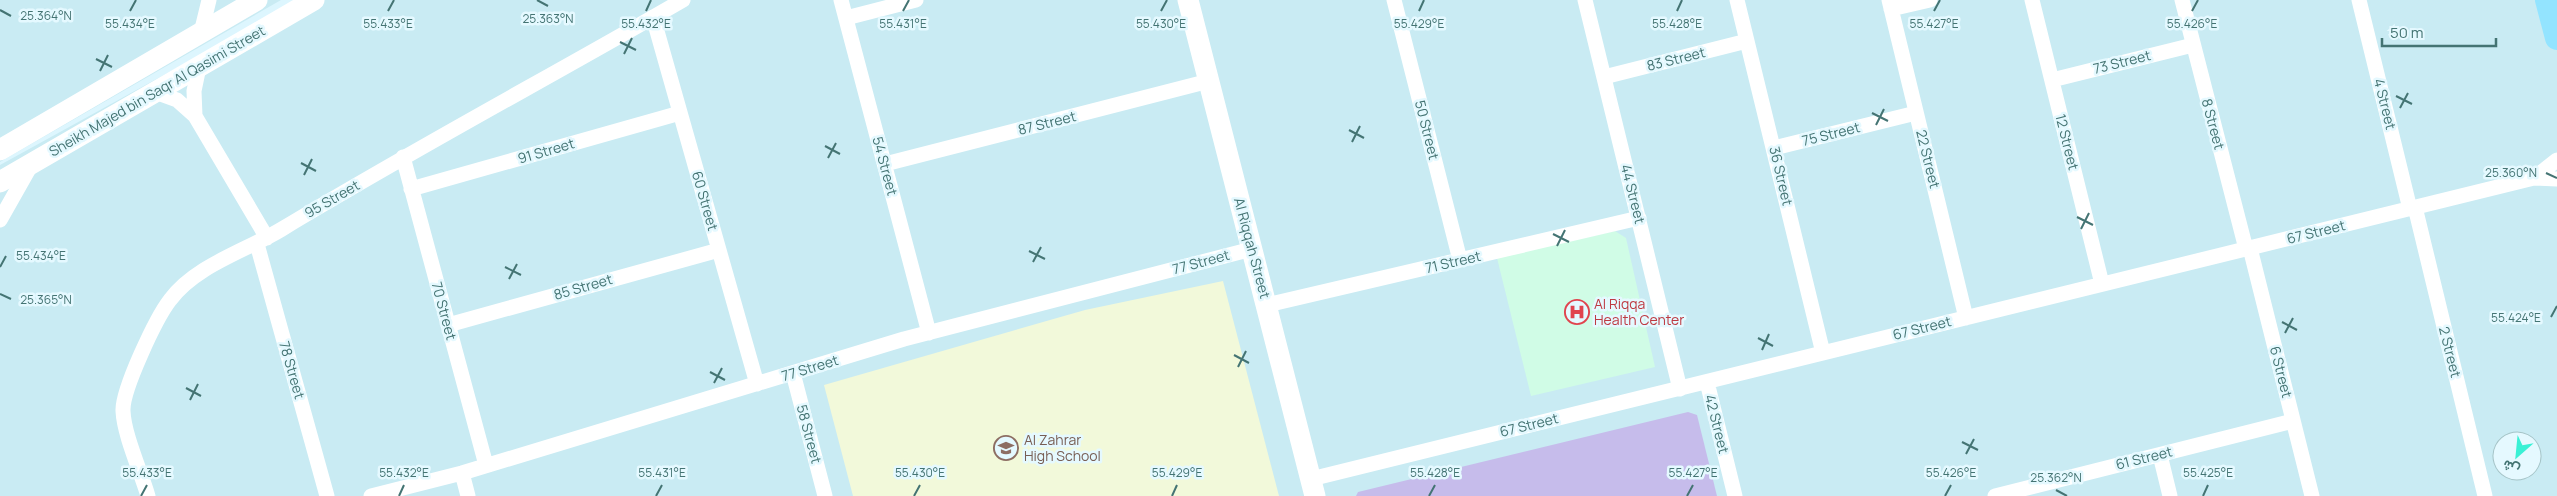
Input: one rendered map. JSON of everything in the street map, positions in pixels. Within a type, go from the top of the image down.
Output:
[{"type":"main road","name":"Sheikh Majed bin Saqr Al Qasimi Street","points":[[4,146],[257,0]]},
{"type":"main road","name":"Sheikh Majed bin Saqr Al Qasimi Street","points":[[0,182],[314,0]]},
{"type":"main road","name":"Al Riqqah Street","points":[[1188,0],[1313,487]]},
{"type":"main road","points":[[2547,0],[2557,38]]},
{"type":"street","points":[[202,33],[209,0]]},
{"type":"street","name":"95 Street","points":[[148,496],[124,418],[126,390],[166,305],[175,293],[209,268],[262,241],[403,157],[683,0]]},
{"type":"street","name":"54 Street","points":[[841,0],[929,333]]},
{"type":"street","points":[[846,18],[916,0]]},
{"type":"street","name":"50 Street","points":[[1394,0],[1460,260]]},
{"type":"street","name":"44 Street","points":[[1585,0],[1680,389]]},
{"type":"street","name":"36 Street","points":[[1737,0],[1823,353]]},
{"type":"street","points":[[1890,5],[1930,0]]},
{"type":"street","name":"12 Street","points":[[2032,0],[2102,284]]},
{"type":"street","name":"8 Street","points":[[2182,0],[2248,248]]},
{"type":"street","name":"4 Street","points":[[2359,0],[2412,208]]},
{"type":"street","name":"22 Street","points":[[1890,5],[1966,318]]},
{"type":"street","name":"60 Street","points":[[653,17],[757,384]]},
{"type":"street","name":"83 Street","points":[[1604,76],[1748,41]]},
{"type":"street","name":"73 Street","points":[[2052,80],[2193,45]]},
{"type":"street","points":[[195,116],[194,91],[199,67]]},
{"type":"street","name":"87 Street","points":[[885,164],[1208,81]]},
{"type":"street","points":[[155,92],[177,100],[195,116]]},
{"type":"street","name":"91 Street","points":[[411,188],[680,113]]},
{"type":"street","name":"75 Street","points":[[1774,148],[1916,113]]},
{"type":"street","name":"78 Street","points":[[195,116],[262,241],[327,496]]},
{"type":"street","name":"70 Street","points":[[403,157],[486,465]]},
{"type":"street","name":"67 Street","points":[[2534,178],[2557,160]]},
{"type":"street","points":[[0,220],[11,197],[32,164]]},
{"type":"street","name":"67 Street","points":[[1313,487],[1707,382],[2102,284],[2534,178],[2557,180]]},
{"type":"street","name":"2 Street","points":[[2412,208],[2485,496]]},
{"type":"street","name":"71 Street","points":[[1267,305],[1639,218]]},
{"type":"street","name":"6 Street","points":[[2248,248],[2312,496]]},
{"type":"street","name":"77 Street","points":[[371,496],[462,473],[929,333],[1252,249]]},
{"type":"street","name":"85 Street","points":[[448,325],[719,250]]},
{"type":"street","name":"58 Street","points":[[793,373],[825,496]]},
{"type":"street","name":"42 Street","points":[[1707,382],[1735,496]]},
{"type":"street","name":"61 Street","points":[[1995,496],[2022,493],[2160,454],[2293,421]]},
{"type":"street","points":[[2160,454],[2170,496]]},
{"type":"street","points":[[462,473],[468,496]]},
{"type":"shaded area","points":[[0,0],[281,0],[0,162]]},
{"type":"shaded area","points":[[300,0],[2557,0],[2557,496],[0,496],[0,165]]},
{"type":"shaded area","name":"Al Riqqa Health Center","points":[[1615,231],[1626,238],[1655,367],[1531,396],[1497,258]]},
{"type":"shaded area","points":[[1223,281],[1279,496],[853,496],[824,385],[1085,310]]},
{"type":"shaded area","points":[[1688,412],[1697,415],[1717,496],[1356,496],[1358,492]]},
{"type":"place","name":"Al Riqqa Health Center","points":[[1577,312]]},
{"type":"place","name":"Al Zahrar High School","points":[[1006,448]]}]
